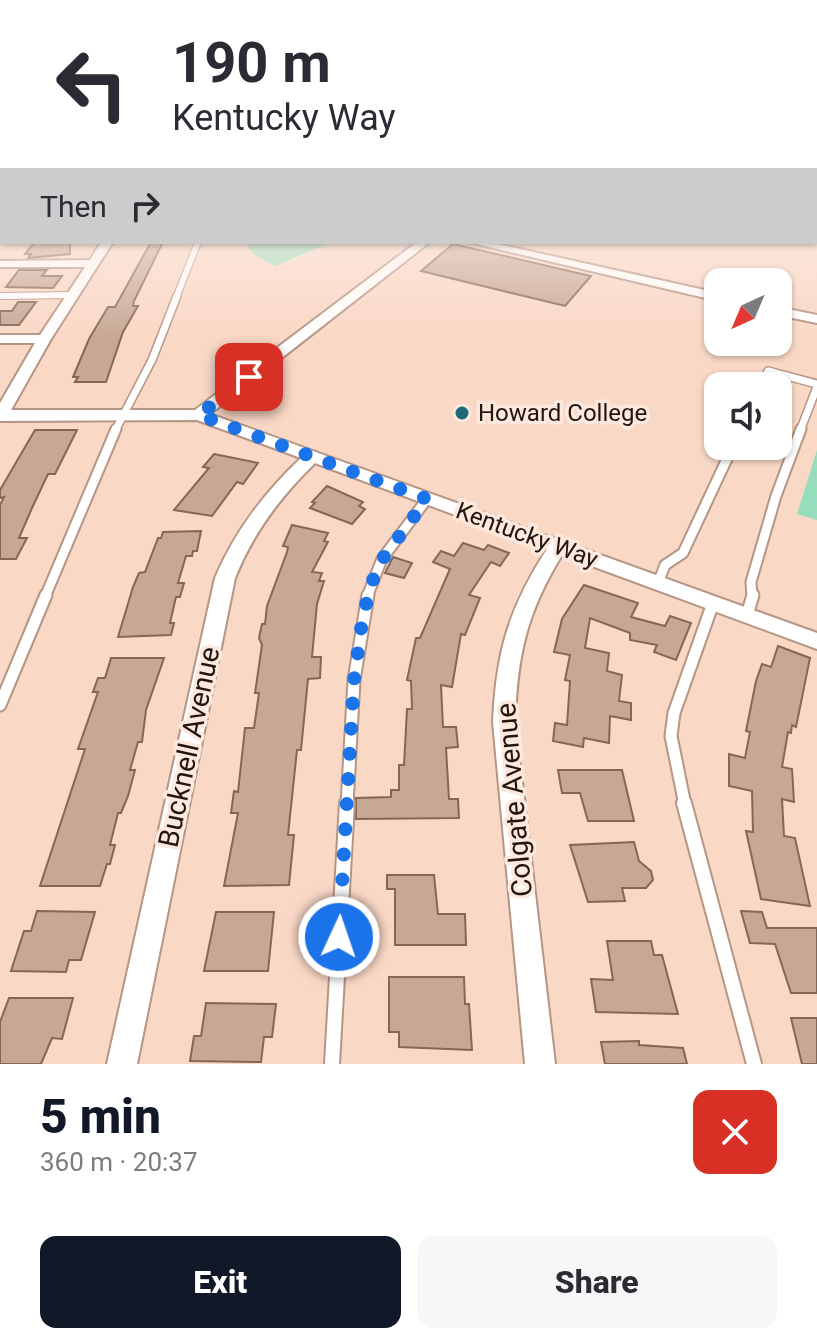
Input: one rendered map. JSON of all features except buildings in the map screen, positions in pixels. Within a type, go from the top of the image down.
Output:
[{"type":"street","points":[[0,415],[44,339],[106,244]]},
{"type":"street","points":[[199,415],[421,244]]},
{"type":"street","points":[[483,244],[704,294]]},
{"type":"street","points":[[0,264],[95,263]]},
{"type":"street","points":[[792,314],[817,319]]},
{"type":"street","points":[[0,339],[44,339]]},
{"type":"street","name":"Kentucky Way","points":[[0,415],[199,415],[817,641]]},
{"type":"street","name":"Bucknell Avenue","points":[[122,1064],[225,578],[234,554],[259,513],[312,457]]},
{"type":"street","name":"Colgate Avenue","points":[[540,1064],[504,722],[506,666],[515,623],[532,587],[558,547]]},
{"type":"lane","points":[[0,705],[122,414],[152,360],[197,244]]},
{"type":"lane","points":[[0,296],[73,295]]},
{"type":"lane","points":[[747,615],[754,591],[751,582],[776,496],[817,385],[792,378]]},
{"type":"lane","points":[[658,583],[665,565],[683,553],[726,460]]},
{"type":"lane","points":[[332,1064],[353,694],[362,622],[370,587],[381,561],[427,499]]},
{"type":"lane","points":[[713,603],[674,713],[671,736],[676,771],[754,1064]]},
{"type":"green space","points":[[247,244],[327,244],[275,266],[252,253]]},
{"type":"green space","points":[[817,450],[817,520],[797,514]]},
{"type":"place","name":"Howard College","points":[[462,413]]},
{"type":"route","points":[[249,377],[199,415],[427,499],[381,561],[370,587],[362,622],[354,680],[339,937]]}]
